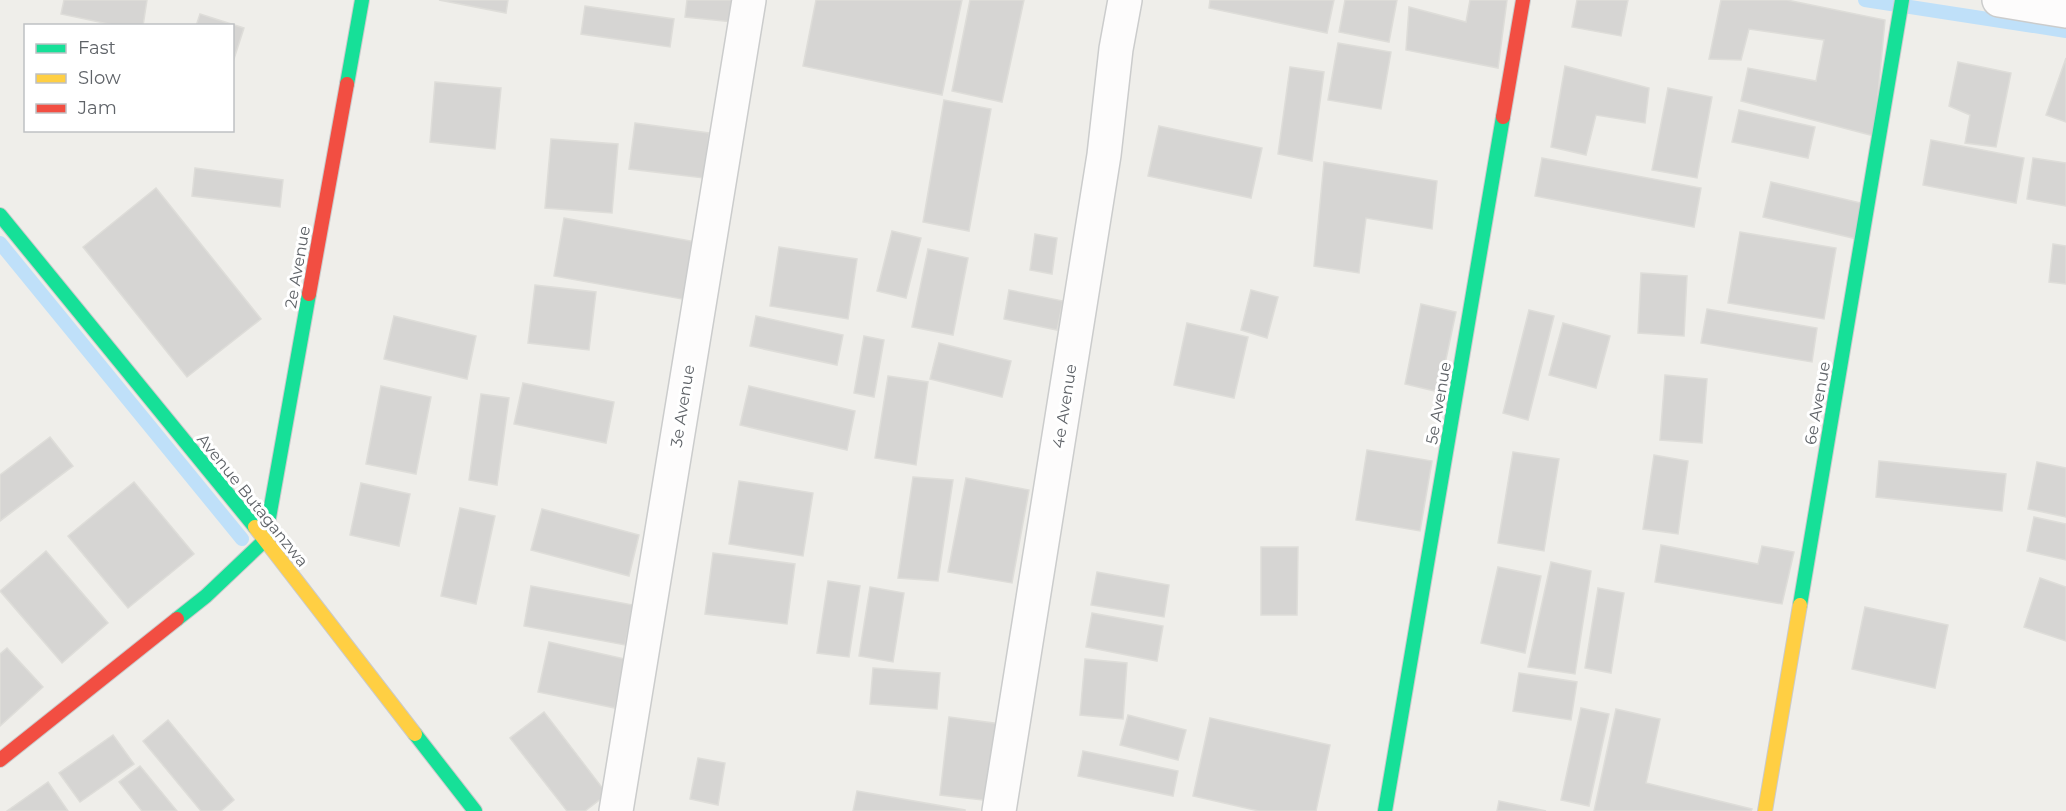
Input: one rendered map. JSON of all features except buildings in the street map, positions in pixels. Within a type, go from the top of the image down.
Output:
[{"type":"street","name":"2e Avenue","points":[[265,540],[362,0]]},
{"type":"street","name":"3e Avenue","points":[[616,811],[748,0]]},
{"type":"street","name":"4e Avenue","points":[[999,811],[1100,178],[1116,49],[1125,0]]},
{"type":"street","name":"5e Avenue","points":[[1385,811],[1523,0]]},
{"type":"street","points":[[1999,0],[2066,11]]},
{"type":"street","name":"6e Avenue","points":[[1765,811],[1901,6]]},
{"type":"street","name":"Avenue Butaganzwa","points":[[0,215],[265,540],[475,811]]},
{"type":"street","points":[[0,760],[206,596],[265,540]]},
{"type":"waterway","points":[[1865,0],[2066,31]]},
{"type":"waterway","points":[[0,243],[242,539]]},
{"type":"traffic: fast","points":[[347,84],[362,0]]},
{"type":"traffic: fast","points":[[1800,605],[1902,0]]},
{"type":"traffic: fast","points":[[1385,811],[1503,117]]},
{"type":"traffic: fast","points":[[0,215],[255,527]]},
{"type":"traffic: fast","points":[[177,619],[206,596],[265,540],[309,294]]},
{"type":"traffic: fast","points":[[415,734],[475,811]]},
{"type":"traffic: slow","points":[[255,527],[415,734]]},
{"type":"traffic: slow","points":[[1765,811],[1800,605]]},
{"type":"traffic: jam","points":[[1503,117],[1523,0]]},
{"type":"traffic: jam","points":[[309,294],[347,84]]},
{"type":"traffic: jam","points":[[0,760],[177,619]]}]
